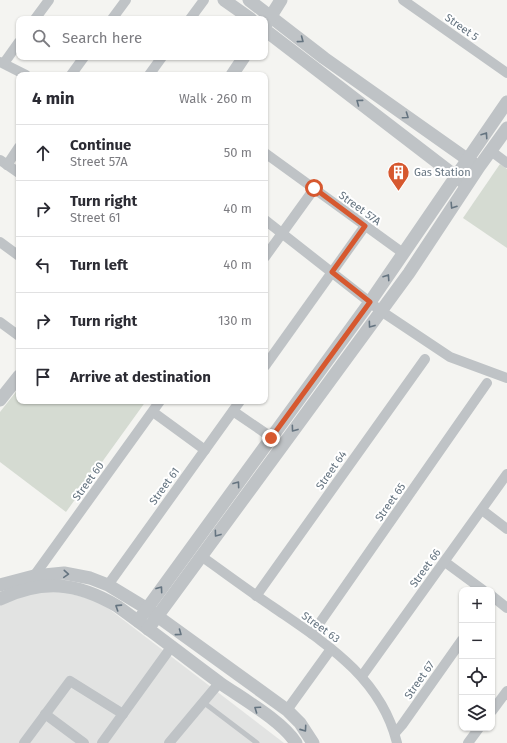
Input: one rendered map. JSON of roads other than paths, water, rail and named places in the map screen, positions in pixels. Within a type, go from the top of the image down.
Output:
[{"type":"street","points":[[37,16],[48,0]]},
{"type":"street","points":[[114,16],[126,0]]},
{"type":"street","points":[[192,16],[204,0]]},
{"type":"street","points":[[224,0],[247,16]]},
{"type":"street","points":[[268,20],[281,0]]},
{"type":"street","name":"Street 5","points":[[403,0],[507,73]]},
{"type":"street","points":[[252,16],[256,2]]},
{"type":"street","points":[[256,2],[264,16]]},
{"type":"street","points":[[268,22],[324,58],[479,167]]},
{"type":"street","points":[[268,32],[457,176],[467,186]]},
{"type":"street","points":[[16,46],[2,62],[20,72]]},
{"type":"street","points":[[315,69],[324,58]]},
{"type":"street","points":[[73,72],[82,60]]},
{"type":"street","points":[[151,72],[160,60]]},
{"type":"street","points":[[234,72],[242,60]]},
{"type":"street","points":[[138,621],[370,302],[507,102]]},
{"type":"street","points":[[148,629],[409,273],[479,167],[507,128]]},
{"type":"street","points":[[16,150],[3,162],[16,172]]},
{"type":"street","points":[[490,151],[507,163]]},
{"type":"street","name":"Street 57A","points":[[268,155],[403,253]]},
{"type":"street","points":[[268,253],[314,188]]},
{"type":"street","points":[[268,222],[381,311],[450,357],[507,378]]},
{"type":"street","points":[[268,362],[365,226]]},
{"type":"street","points":[[0,242],[16,254]]},
{"type":"street","points":[[0,322],[16,334]]},
{"type":"street","name":"Street 64","points":[[256,596],[424,359]]},
{"type":"street","points":[[0,400],[16,380]]},
{"type":"street","name":"Street 65","points":[[312,634],[487,382]]},
{"type":"street","name":"Street 60","points":[[34,576],[158,404]]},
{"type":"street","name":"Street 61","points":[[108,585],[238,404]]},
{"type":"street","points":[[233,411],[271,438]]},
{"type":"street","points":[[153,412],[205,450]]},
{"type":"street","name":"Street 66","points":[[362,676],[507,474]]},
{"type":"street","points":[[482,510],[507,529]]},
{"type":"street","name":"Street 63","points":[[201,556],[312,634],[362,676],[373,690],[386,714],[396,738]]},
{"type":"street","points":[[445,562],[479,587]]},
{"type":"street","points":[[0,585],[34,576],[64,574],[90,578],[108,585],[146,608],[287,710],[300,723],[313,743]]},
{"type":"street","points":[[0,599],[16,591],[37,586],[56,585],[82,590],[103,598],[118,606],[279,724],[291,735],[296,743]]},
{"type":"street","points":[[495,599],[507,608]]},
{"type":"street","name":"Street 67","points":[[396,738],[402,725],[459,644]]},
{"type":"street","points":[[102,743],[172,646]]},
{"type":"street","points":[[287,710],[331,649]]},
{"type":"street","points":[[24,743],[70,681],[123,714]]},
{"type":"street","points":[[169,743],[220,682]]},
{"type":"street","points":[[495,707],[507,691]]},
{"type":"street","points":[[45,714],[84,743]]},
{"type":"street","points":[[468,743],[477,731]]},
{"type":"lane","points":[[203,702],[257,743]]},
{"type":"place","name":"Gas Station","points":[[399,192]]}]
